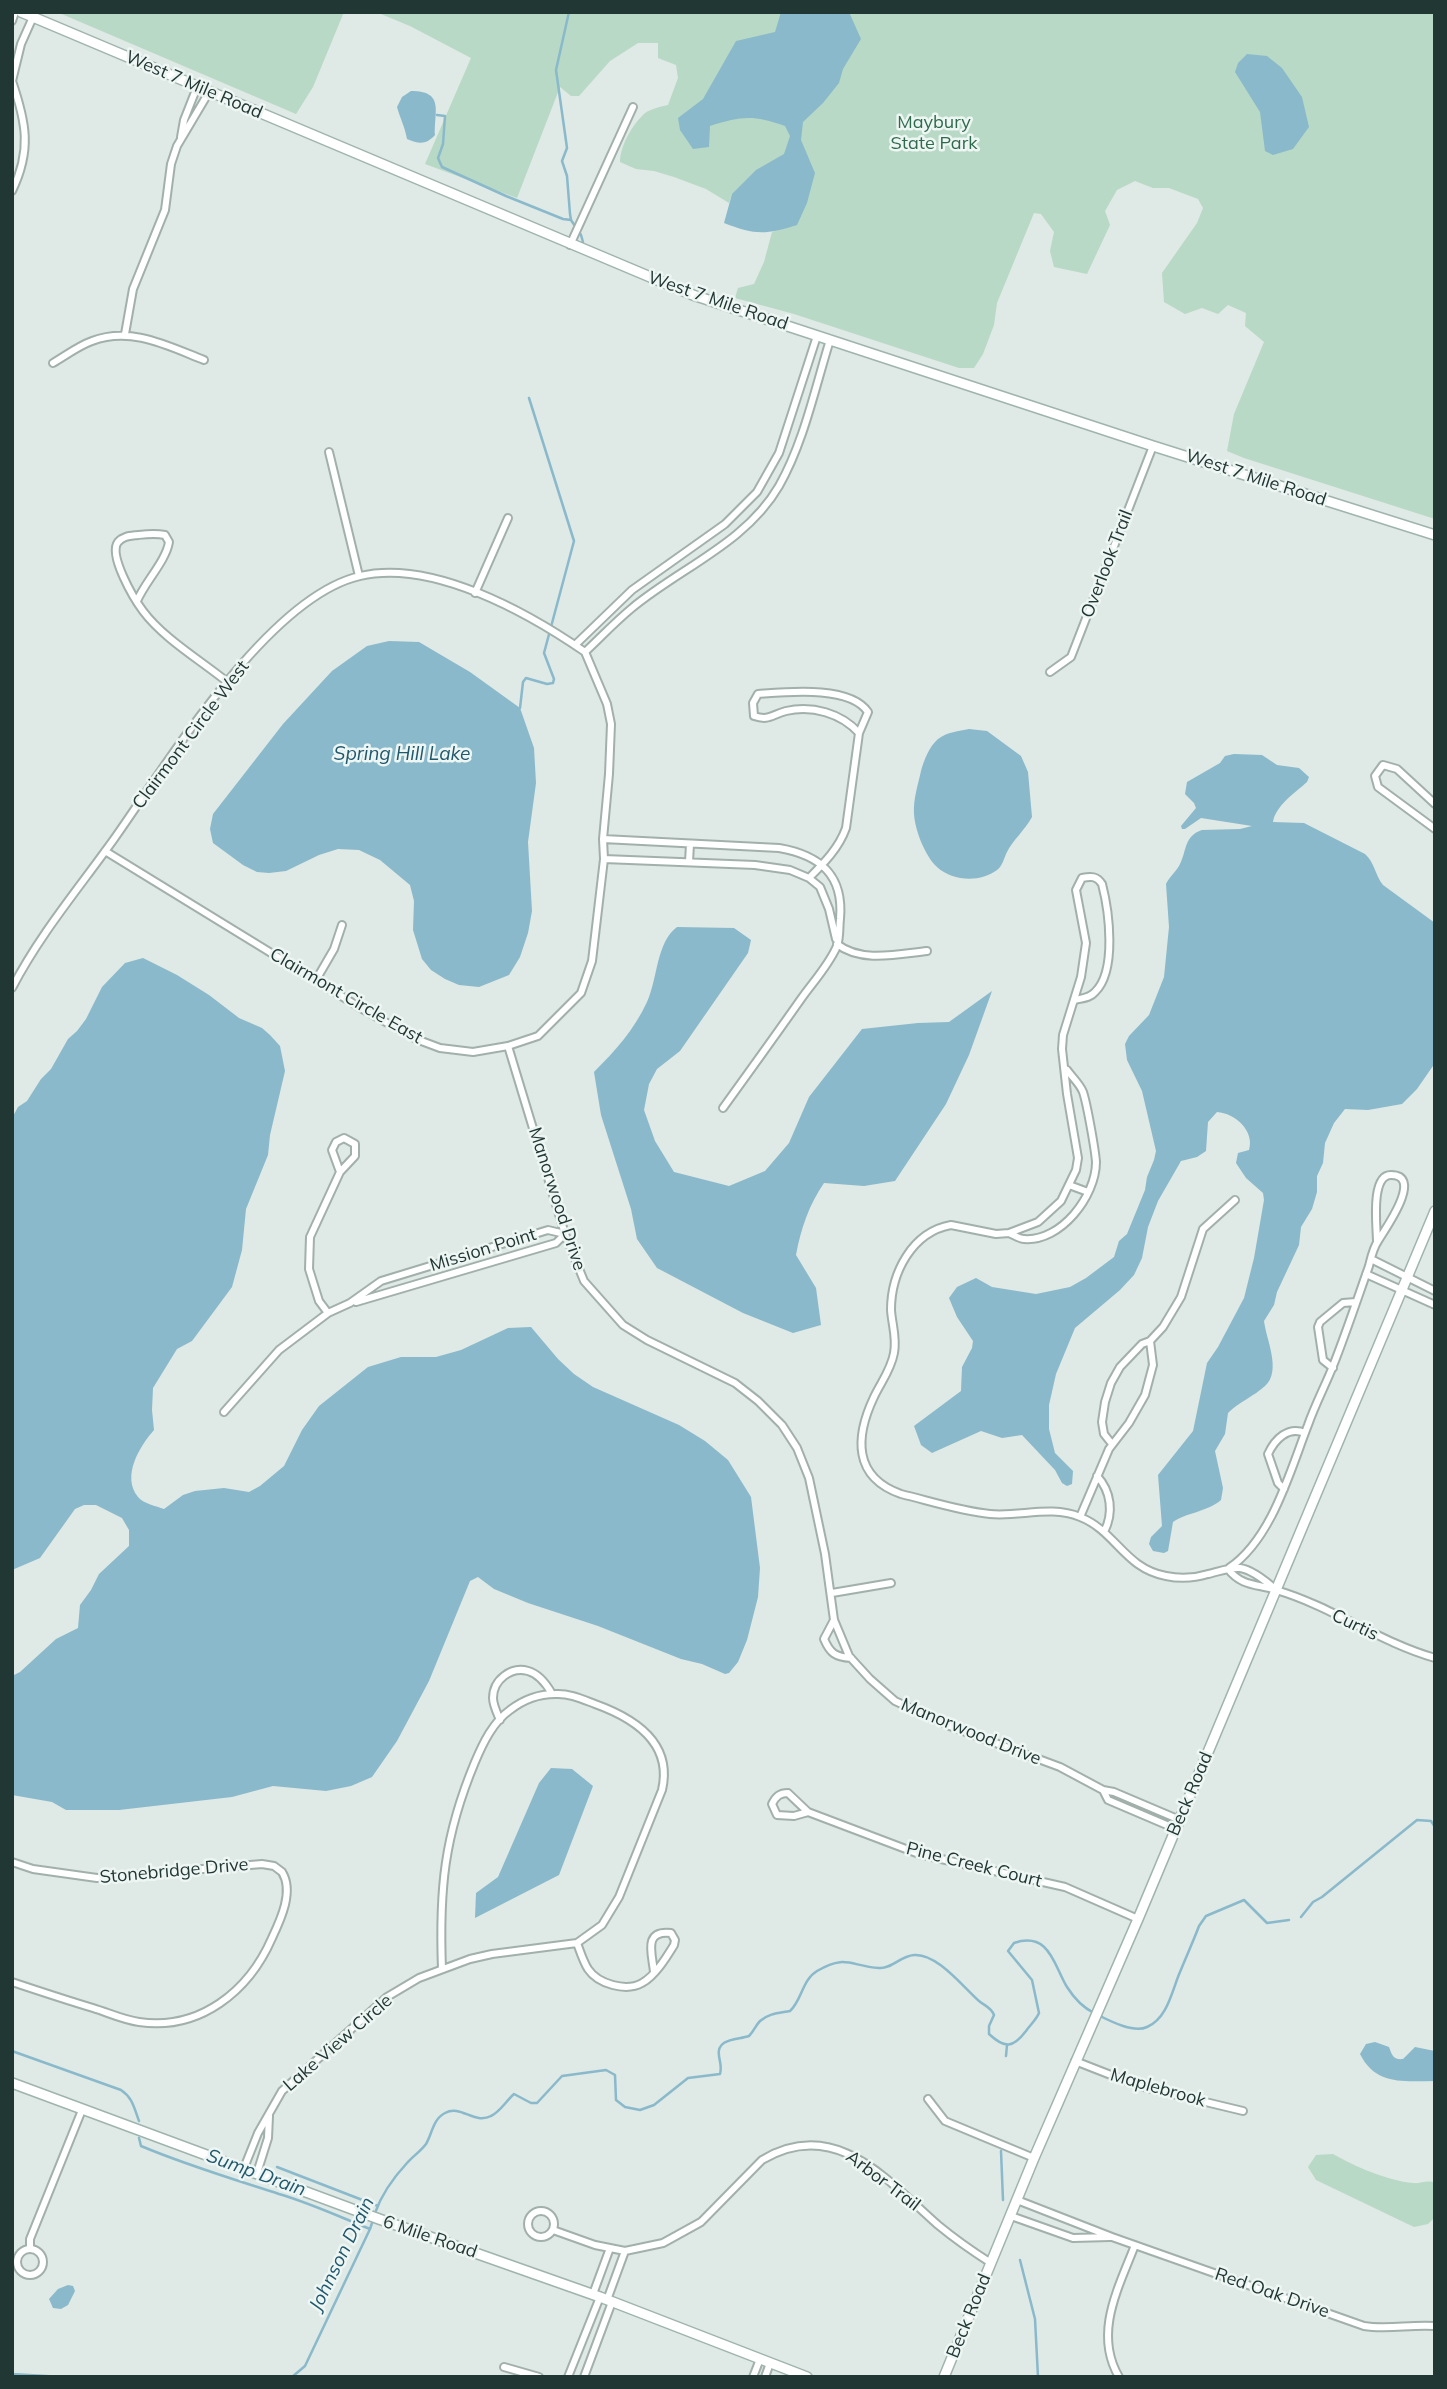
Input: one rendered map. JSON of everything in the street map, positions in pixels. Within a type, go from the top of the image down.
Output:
[{"type":"street","points":[[12,21],[15,12]]},
{"type":"street","name":"West 7 Mile Road","points":[[21,12],[693,295],[1153,446],[1435,535]]},
{"type":"street","points":[[12,191],[25,154],[27,137],[23,112],[12,81],[21,44],[33,17]]},
{"type":"street","points":[[125,334],[133,289],[163,216],[171,164],[197,87]]},
{"type":"street","points":[[180,139],[209,92]]},
{"type":"street","points":[[570,244],[633,107]]},
{"type":"street","points":[[53,363],[92,341],[125,334],[144,338],[204,360]]},
{"type":"street","points":[[575,645],[632,590],[743,508],[768,476],[786,432],[817,335]]},
{"type":"street","points":[[585,652],[632,608],[734,536],[754,518],[778,488],[800,437],[830,340]]},
{"type":"street","points":[[786,432],[800,437]]},
{"type":"street","name":"Overlook Trail","points":[[1050,672],[1071,657],[1153,446]]},
{"type":"street","points":[[329,452],[359,576]]},
{"type":"street","points":[[743,508],[754,518]]},
{"type":"street","points":[[475,593],[508,517]]},
{"type":"street","points":[[137,601],[150,576],[168,551],[169,542],[165,535],[155,533],[126,536],[119,540],[115,546],[119,569],[137,601],[143,611],[162,631],[226,681]]},
{"type":"street","points":[[661,571],[669,582]]},
{"type":"street","name":"Clairmont Circle West","points":[[12,988],[39,940],[226,681],[262,642],[304,606],[336,585],[359,576],[390,572],[416,574],[475,593],[532,619],[585,652]]},
{"type":"street","name":"Clairmont Circle East","points":[[105,851],[416,1039],[440,1048],[473,1052],[538,1036],[581,993],[593,961],[604,859],[611,724],[607,704],[585,652]]},
{"type":"street","points":[[809,878],[842,838],[848,819],[859,733],[868,712],[865,707],[826,693],[791,691],[758,694],[752,703],[754,716],[764,720],[786,711],[814,711],[838,716],[859,733]]},
{"type":"street","points":[[1435,804],[1397,769],[1383,765],[1375,776],[1378,787],[1435,829]]},
{"type":"street","points":[[603,839],[798,851],[822,865],[836,883],[841,902],[837,944],[823,969],[723,1108]]},
{"type":"street","points":[[689,862],[690,844]]},
{"type":"street","points":[[740,846],[740,864]]},
{"type":"street","points":[[604,859],[740,864],[790,870],[809,878],[820,887],[837,944],[847,952],[864,955],[927,951]]},
{"type":"street","points":[[1075,1000],[1088,997],[1105,980],[1111,926],[1102,884],[1091,876],[1082,878],[1076,890],[1086,943],[1081,977],[1063,1035],[1062,1049],[1078,1158],[1076,1170],[1061,1201],[1038,1222],[1009,1233],[996,1234],[951,1225],[926,1233],[907,1254],[892,1296],[894,1353],[862,1429],[860,1446],[863,1457],[876,1480],[901,1494],[991,1514],[1050,1511],[1080,1517],[1104,1532],[1133,1562],[1165,1576],[1192,1578],[1241,1568],[1253,1573],[1276,1590]]},
{"type":"street","points":[[316,980],[327,966],[342,925]]},
{"type":"street","name":"Manorwood Drive","points":[[508,1045],[565,1234],[584,1281],[623,1325],[647,1340],[735,1383],[758,1401],[782,1425],[797,1448],[809,1478],[832,1593],[834,1620],[851,1658],[895,1701],[947,1725],[1060,1767],[1103,1790],[1108,1800],[1178,1824]]},
{"type":"street","points":[[1009,1233],[1023,1239],[1039,1238],[1052,1233],[1068,1221],[1088,1192],[1094,1176],[1096,1162],[1083,1091],[1066,1068]]},
{"type":"street","points":[[328,1313],[318,1301],[309,1269],[310,1237],[340,1172],[356,1153],[353,1142],[344,1138],[336,1142],[332,1150],[340,1172]]},
{"type":"street","points":[[1228,1569],[1260,1534],[1284,1489],[1304,1433],[1333,1367],[1377,1242],[1392,1221],[1404,1190],[1399,1178],[1390,1175],[1382,1178],[1377,1188],[1377,1242]]},
{"type":"street","points":[[1069,1185],[1088,1192]]},
{"type":"street","points":[[1112,1444],[1104,1434],[1102,1422],[1111,1384],[1120,1367],[1163,1327],[1181,1297],[1203,1229],[1235,1200]]},
{"type":"street","name":"Beck Road","points":[[944,2377],[1435,1211]]},
{"type":"street","name":"Mission Point","points":[[224,1412],[279,1350],[328,1313],[350,1303],[381,1281],[548,1230],[565,1234]]},
{"type":"street","name":"Mission Point","points":[[350,1303],[385,1295],[556,1242],[565,1234]]},
{"type":"street","points":[[1371,1259],[1435,1290]]},
{"type":"street","points":[[1366,1274],[1435,1305]]},
{"type":"street","points":[[1333,1367],[1323,1360],[1318,1327],[1320,1322],[1343,1303],[1356,1302]]},
{"type":"street","points":[[1080,1517],[1112,1444],[1129,1423],[1145,1395],[1153,1365],[1150,1341]]},
{"type":"street","points":[[1284,1489],[1278,1483],[1268,1454],[1287,1432],[1296,1430],[1304,1433]]},
{"type":"street","points":[[1097,1476],[1107,1487],[1110,1520],[1104,1532]]},
{"type":"street","points":[[1228,1569],[1236,1578],[1247,1584],[1276,1590]]},
{"type":"street","points":[[832,1593],[891,1583]]},
{"type":"street","name":"Curtis","points":[[1276,1590],[1330,1612],[1404,1648],[1435,1658]]},
{"type":"street","name":"Manorwood Drive","points":[[834,1620],[824,1639],[830,1652],[839,1657],[851,1658]]},
{"type":"street","points":[[500,1720],[493,1697],[495,1687],[502,1676],[513,1670],[528,1671],[538,1677],[547,1684],[552,1694]]},
{"type":"street","points":[[442,1969],[440,1916],[449,1843],[460,1799],[482,1747],[500,1720],[508,1711],[524,1702],[540,1695],[552,1694],[570,1695],[636,1722],[650,1735],[656,1746],[665,1778],[662,1790],[619,1897],[602,1924],[577,1943],[587,1968],[598,1979],[616,1986],[639,1985],[654,1972],[674,1945],[675,1940],[671,1933],[661,1931],[651,1943],[654,1972]]},
{"type":"street","name":"Pine Creek Court","points":[[808,1812],[782,1817],[773,1811],[772,1804],[775,1797],[788,1793],[808,1812],[919,1854],[1065,1888],[1138,1919]]},
{"type":"street","name":"Stonebridge Drive","points":[[12,1861],[33,1869],[97,1878],[262,1864],[277,1868],[287,1882],[278,1924],[255,1969],[244,1984],[227,1999],[197,2016],[178,2022],[141,2022],[12,1982]]},
{"type":"street","name":"Lake View Circle","points":[[244,2168],[270,2110],[282,2091],[387,1997],[419,1978],[492,1954],[577,1943]]},
{"type":"street","name":"Maplebrook","points":[[1075,2062],[1139,2086],[1243,2111]]},
{"type":"street","name":"6 Mile Road","points":[[12,2084],[603,2298],[807,2377]]},
{"type":"street","points":[[928,2099],[945,2121],[1034,2158]]},
{"type":"street","points":[[30,2249],[30,2239],[82,2110]]},
{"type":"street","points":[[257,2173],[268,2138],[270,2110]]},
{"type":"street","name":"Arbor Trail","points":[[553,2230],[595,2245],[625,2251],[663,2243],[692,2228],[712,2212],[762,2160],[784,2148],[809,2144],[834,2147],[854,2155],[963,2245],[991,2263]]},
{"type":"street","name":"Red Oak Drive","points":[[1017,2200],[1112,2237],[1364,2326],[1387,2329],[1415,2325],[1435,2326]]},
{"type":"street","name":"Arbor Trail","points":[[537,2212],[545,2212],[554,2221],[553,2230],[543,2236],[535,2235],[528,2225],[530,2217],[537,2212]]},
{"type":"street","name":"Red Oak Drive","points":[[1011,2216],[1073,2238],[1112,2237]]},
{"type":"street","points":[[1119,2377],[1108,2350],[1107,2331],[1111,2311],[1135,2245]]},
{"type":"street","points":[[584,2377],[603,2298],[610,2248]]},
{"type":"street","points":[[30,2249],[39,2252],[42,2260],[38,2271],[31,2274],[23,2272],[17,2261],[20,2253],[30,2249]]},
{"type":"street","points":[[568,2377],[625,2251]]},
{"type":"street","points":[[753,2377],[760,2359]]},
{"type":"street","points":[[765,2377],[771,2363]]},
{"type":"street","points":[[503,2367],[539,2377]]},
{"type":"green space","points":[[57,12],[344,12],[313,87],[296,114]]},
{"type":"green space","name":"Maybury State Park","points":[[376,12],[1435,12],[1435,519],[1227,451],[1234,414],[1264,342],[1245,326],[1246,313],[1228,305],[1218,314],[1202,308],[1185,314],[1164,302],[1162,273],[1197,223],[1203,208],[1198,199],[1169,188],[1153,188],[1135,181],[1117,190],[1105,211],[1110,225],[1087,274],[1054,267],[1050,251],[1054,232],[1041,214],[1034,213],[997,303],[994,325],[983,354],[974,368],[959,368],[794,314],[735,298],[738,288],[754,284],[764,262],[772,232],[793,226],[732,194],[729,203],[706,189],[620,162],[624,144],[634,126],[647,112],[668,105],[678,78],[676,65],[658,58],[658,43],[638,43],[610,61],[579,96],[571,96],[560,87],[517,198],[425,164],[471,58],[410,26]]},
{"type":"green space","points":[[1333,2154],[1382,2176],[1413,2183],[1435,2183],[1435,2217],[1428,2224],[1414,2227],[1316,2180],[1308,2167],[1316,2155]]},
{"type":"water","points":[[781,12],[849,12],[861,39],[843,69],[839,83],[803,122],[801,140],[815,173],[807,203],[797,225],[776,231],[752,232],[724,223],[732,194],[756,170],[784,154],[790,136],[785,126],[748,118],[731,120],[710,126],[709,147],[693,149],[680,130],[678,118],[703,99],[736,41],[775,32]]},
{"type":"water","points":[[1247,54],[1267,56],[1282,68],[1302,97],[1309,127],[1293,149],[1273,155],[1265,151],[1260,112],[1235,72],[1238,63]]},
{"type":"water","points":[[411,91],[429,95],[435,104],[435,135],[425,142],[407,139],[397,107],[402,97]]},
{"type":"water","name":"Spring Hill Lake","points":[[389,641],[419,642],[470,672],[520,708],[534,748],[536,783],[528,842],[532,911],[528,933],[520,957],[509,975],[479,987],[459,985],[445,979],[431,970],[422,959],[413,930],[414,901],[410,885],[380,860],[359,850],[338,849],[286,871],[257,872],[213,843],[210,829],[213,814],[283,724],[332,671],[367,646]]},
{"type":"water","points":[[969,729],[987,731],[1021,756],[1028,772],[1032,817],[999,869],[983,877],[966,879],[943,872],[933,862],[919,835],[914,808],[921,771],[932,746],[945,735]]},
{"type":"water","points":[[1262,755],[1277,765],[1299,768],[1309,777],[1307,782],[1282,805],[1273,822],[1304,823],[1365,854],[1383,885],[1435,923],[1435,1063],[1417,1089],[1402,1104],[1368,1110],[1345,1109],[1334,1123],[1325,1143],[1312,1209],[1301,1227],[1299,1245],[1277,1292],[1274,1305],[1264,1321],[1273,1364],[1270,1380],[1261,1390],[1228,1413],[1225,1434],[1215,1451],[1223,1488],[1221,1500],[1173,1522],[1168,1551],[1164,1553],[1153,1551],[1149,1544],[1151,1537],[1162,1526],[1158,1475],[1193,1431],[1207,1363],[1244,1298],[1264,1200],[1263,1193],[1246,1178],[1236,1163],[1238,1153],[1249,1150],[1250,1143],[1246,1130],[1237,1119],[1217,1112],[1208,1122],[1206,1151],[1197,1157],[1181,1161],[1158,1201],[1148,1227],[1142,1258],[1134,1275],[1075,1328],[1056,1374],[1049,1405],[1049,1429],[1055,1453],[1073,1471],[1072,1484],[1067,1486],[1062,1483],[1055,1470],[1022,1435],[1002,1438],[981,1431],[932,1453],[921,1445],[914,1426],[961,1391],[962,1367],[973,1341],[957,1317],[949,1298],[957,1287],[976,1278],[992,1287],[1036,1294],[1070,1287],[1114,1257],[1119,1241],[1127,1234],[1145,1190],[1156,1151],[1142,1091],[1127,1060],[1125,1044],[1149,1015],[1164,977],[1169,927],[1166,884],[1180,864],[1189,840],[1202,830],[1252,826],[1201,818],[1185,829],[1181,826],[1196,808],[1185,794],[1187,782],[1220,763],[1225,756]]},
{"type":"water","points":[[677,927],[734,928],[751,940],[748,953],[680,1051],[657,1069],[649,1084],[644,1110],[655,1141],[674,1172],[729,1186],[765,1171],[789,1143],[809,1097],[862,1029],[949,1022],[992,991],[969,1055],[946,1104],[895,1181],[864,1186],[824,1183],[814,1200],[803,1226],[796,1255],[816,1288],[821,1325],[793,1333],[743,1313],[657,1268],[637,1239],[631,1209],[601,1115],[594,1072],[624,1040],[642,1012],[651,993],[661,951]]},
{"type":"water","points":[[143,958],[209,995],[239,1018],[262,1028],[280,1046],[285,1071],[268,1155],[246,1209],[242,1250],[232,1287],[192,1341],[177,1349],[153,1388],[154,1430],[138,1453],[132,1471],[133,1489],[138,1497],[164,1509],[183,1495],[195,1491],[224,1488],[249,1492],[284,1466],[302,1430],[319,1406],[368,1367],[401,1357],[436,1357],[461,1350],[508,1328],[531,1327],[558,1359],[593,1387],[679,1425],[705,1441],[728,1460],[751,1497],[760,1568],[758,1597],[747,1640],[738,1662],[729,1673],[681,1659],[598,1626],[528,1603],[494,1589],[478,1577],[470,1581],[429,1681],[397,1741],[372,1777],[351,1786],[326,1791],[273,1786],[232,1797],[119,1810],[66,1810],[52,1802],[12,1795],[12,1676],[56,1639],[78,1628],[80,1605],[99,1574],[129,1546],[129,1530],[122,1518],[96,1505],[84,1505],[75,1509],[40,1558],[12,1570],[12,1118],[18,1107],[27,1101],[51,1069],[68,1039],[86,1019],[102,987],[125,963]]},
{"type":"water","points":[[551,1768],[572,1769],[593,1786],[559,1875],[475,1918],[476,1893],[498,1877],[539,1783]]},
{"type":"water","points":[[1375,2042],[1389,2047],[1397,2059],[1403,2059],[1415,2047],[1435,2051],[1435,2081],[1392,2080],[1374,2072],[1360,2054],[1366,2044]]},
{"type":"water","points":[[73,2286],[75,2291],[68,2305],[61,2309],[53,2308],[49,2299],[58,2289]]},
{"type":"waterway","points":[[569,12],[556,70],[567,148],[562,161],[567,176],[570,214],[583,242]]},
{"type":"waterway","points":[[437,115],[445,116],[443,144],[438,158],[442,167],[506,196],[571,220]]},
{"type":"waterway","points":[[520,708],[523,682],[526,678],[553,683],[554,679],[544,653],[574,541],[529,398]]},
{"type":"waterway","name":"Johnson Drain","points":[[1301,1917],[1313,1902],[1417,1820],[1431,1821],[1435,1827]]},
{"type":"waterway","name":"Johnson Drain","points":[[1100,2016],[1136,2029],[1154,2023],[1165,2010],[1199,1926],[1206,1916],[1244,1900],[1267,1923],[1289,1920]]},
{"type":"waterway","name":"Johnson Drain","points":[[375,2213],[393,2180],[426,2144],[435,2123],[445,2113],[457,2111],[485,2118],[497,2112],[514,2094],[531,2103],[537,2103],[562,2076],[606,2070],[615,2075],[616,2100],[625,2107],[640,2110],[654,2105],[688,2078],[720,2074],[719,2050],[724,2043],[749,2036],[767,2016],[790,2011],[812,1975],[835,1963],[848,1962],[879,1968],[888,1967],[914,1955],[932,1959],[991,2010],[994,2015],[989,2034],[1009,2045],[1021,2037],[1039,2013],[1032,1980],[1008,1951],[1014,1943],[1036,1942],[1049,1953],[1072,1995],[1094,2013]]},
{"type":"waterway","points":[[1006,2056],[1007,2045]]},
{"type":"waterway","name":"Sump Drain","points":[[12,2051],[121,2090],[131,2100],[139,2121]]},
{"type":"waterway","name":"Sump Drain","points":[[139,2138],[141,2146],[158,2153],[302,2202],[370,2229]]},
{"type":"waterway","points":[[1001,2151],[1003,2200]]},
{"type":"waterway","points":[[277,2167],[378,2206]]},
{"type":"waterway","name":"Johnson Drain","points":[[292,2377],[305,2366],[373,2220]]},
{"type":"waterway","points":[[1020,2260],[1035,2319],[1038,2377]]},
{"type":"waterway","name":"Johnson Drain","points":[[12,2374],[63,2377]]}]
